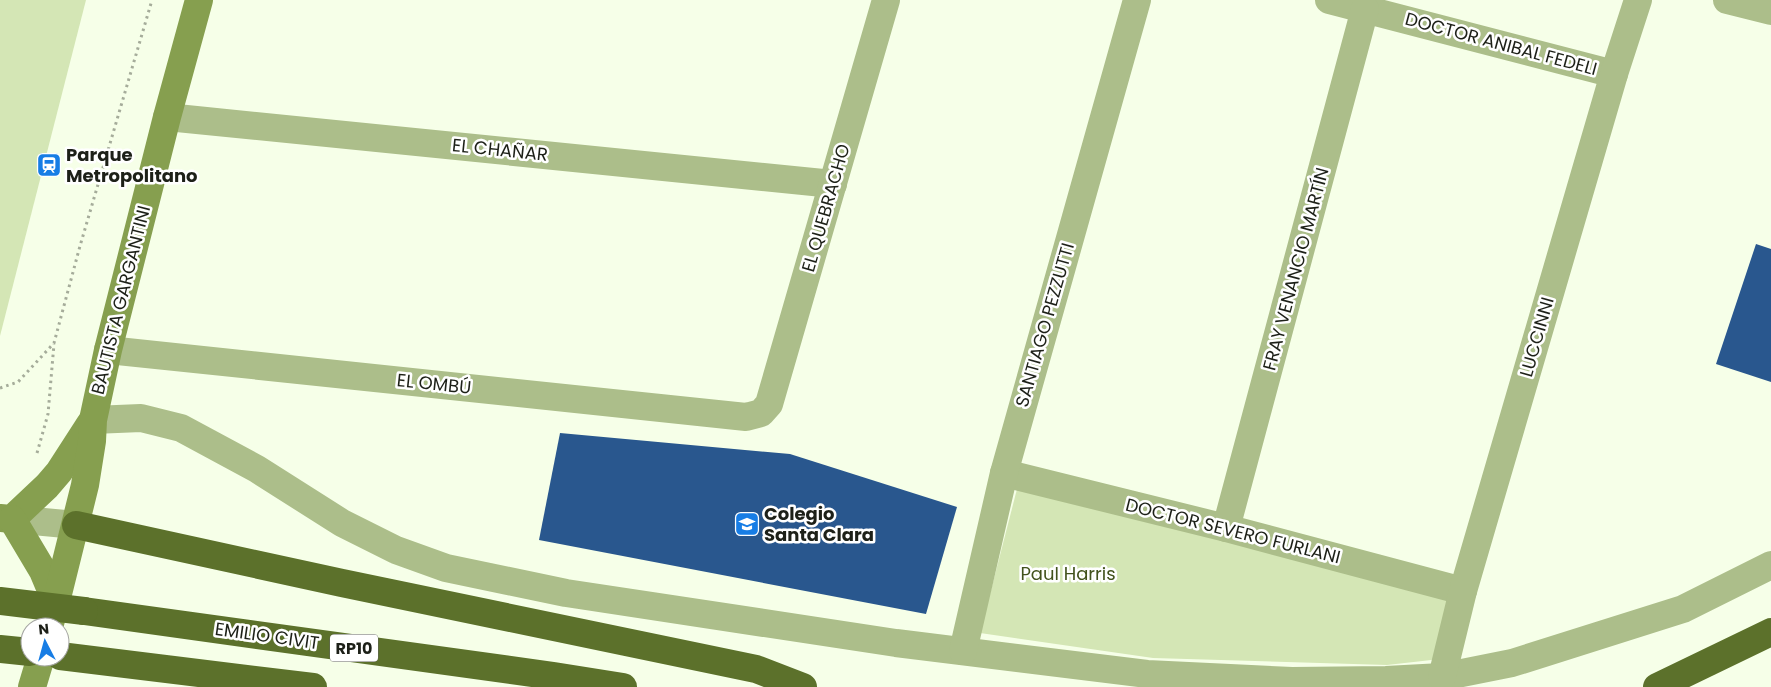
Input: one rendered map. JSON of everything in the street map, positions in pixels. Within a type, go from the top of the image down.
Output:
[{"type":"highway","points":[[76,525],[342,583],[756,669],[803,687]]},
{"type":"highway","name":"EMILIO CIVIT","points":[[0,601],[534,673],[623,687]]},
{"type":"highway","points":[[1657,687],[1771,632]]},
{"type":"highway","points":[[0,648],[20,651]]},
{"type":"highway","points":[[70,658],[313,687]]},
{"type":"street","name":"BAUTISTA GARGANTINI","points":[[53,615],[76,525],[92,441],[93,420],[108,350],[167,117],[199,0]]},
{"type":"street","name":"EL QUEBRACHO","points":[[761,414],[769,404],[886,0]]},
{"type":"street","name":"SANTIAGO PEZZUTTI","points":[[963,651],[1004,473],[1137,0]]},
{"type":"street","name":"DOCTOR ANIBAL FEDELI","points":[[1329,0],[1614,74]]},
{"type":"street","name":"LUCCINNI","points":[[1442,676],[1463,591],[1614,74],[1638,0]]},
{"type":"street","points":[[1727,0],[1771,11]]},
{"type":"street","name":"FRAY VENANCIO MARTÍN","points":[[1226,528],[1365,9]]},
{"type":"street","name":"EL CHAÑAR","points":[[167,117],[833,184]]},
{"type":"street","name":"EL OMBÚ","points":[[108,350],[746,417],[761,414]]},
{"type":"street","points":[[6,519],[48,486],[93,420],[141,418],[181,428],[257,469],[342,523],[396,550],[446,568],[566,594],[896,644],[1146,674],[1292,681],[1386,680],[1442,676],[1512,663],[1683,609],[1771,565]]},
{"type":"street","name":"DOCTOR SEVERO FURLANI","points":[[1004,473],[1226,528],[1463,591]]},
{"type":"street","points":[[6,519],[76,525]]},
{"type":"street","points":[[6,519],[43,571],[53,615]]},
{"type":"street","points":[[32,687],[38,667]]},
{"type":"path","points":[[33,459],[38,452],[48,414],[54,343],[80,246],[152,0]]},
{"type":"path","points":[[0,388],[18,382],[54,343]]},
{"type":"green space","points":[[0,0],[86,0],[0,336]]},
{"type":"green space","name":"Paul Harris","points":[[1017,489],[1455,597],[1440,659],[1387,665],[1153,658],[980,633]]},
{"type":"building","points":[[1756,244],[1771,249],[1771,382],[1716,364]]},
{"type":"building","name":"Colegio Santa Clara","points":[[560,433],[790,454],[957,507],[926,614],[539,540]]},
{"type":"place","name":"Parque Metropolitano","points":[[49,165]]},
{"type":"place","name":"Colegio Santa Clara","points":[[747,524]]}]
